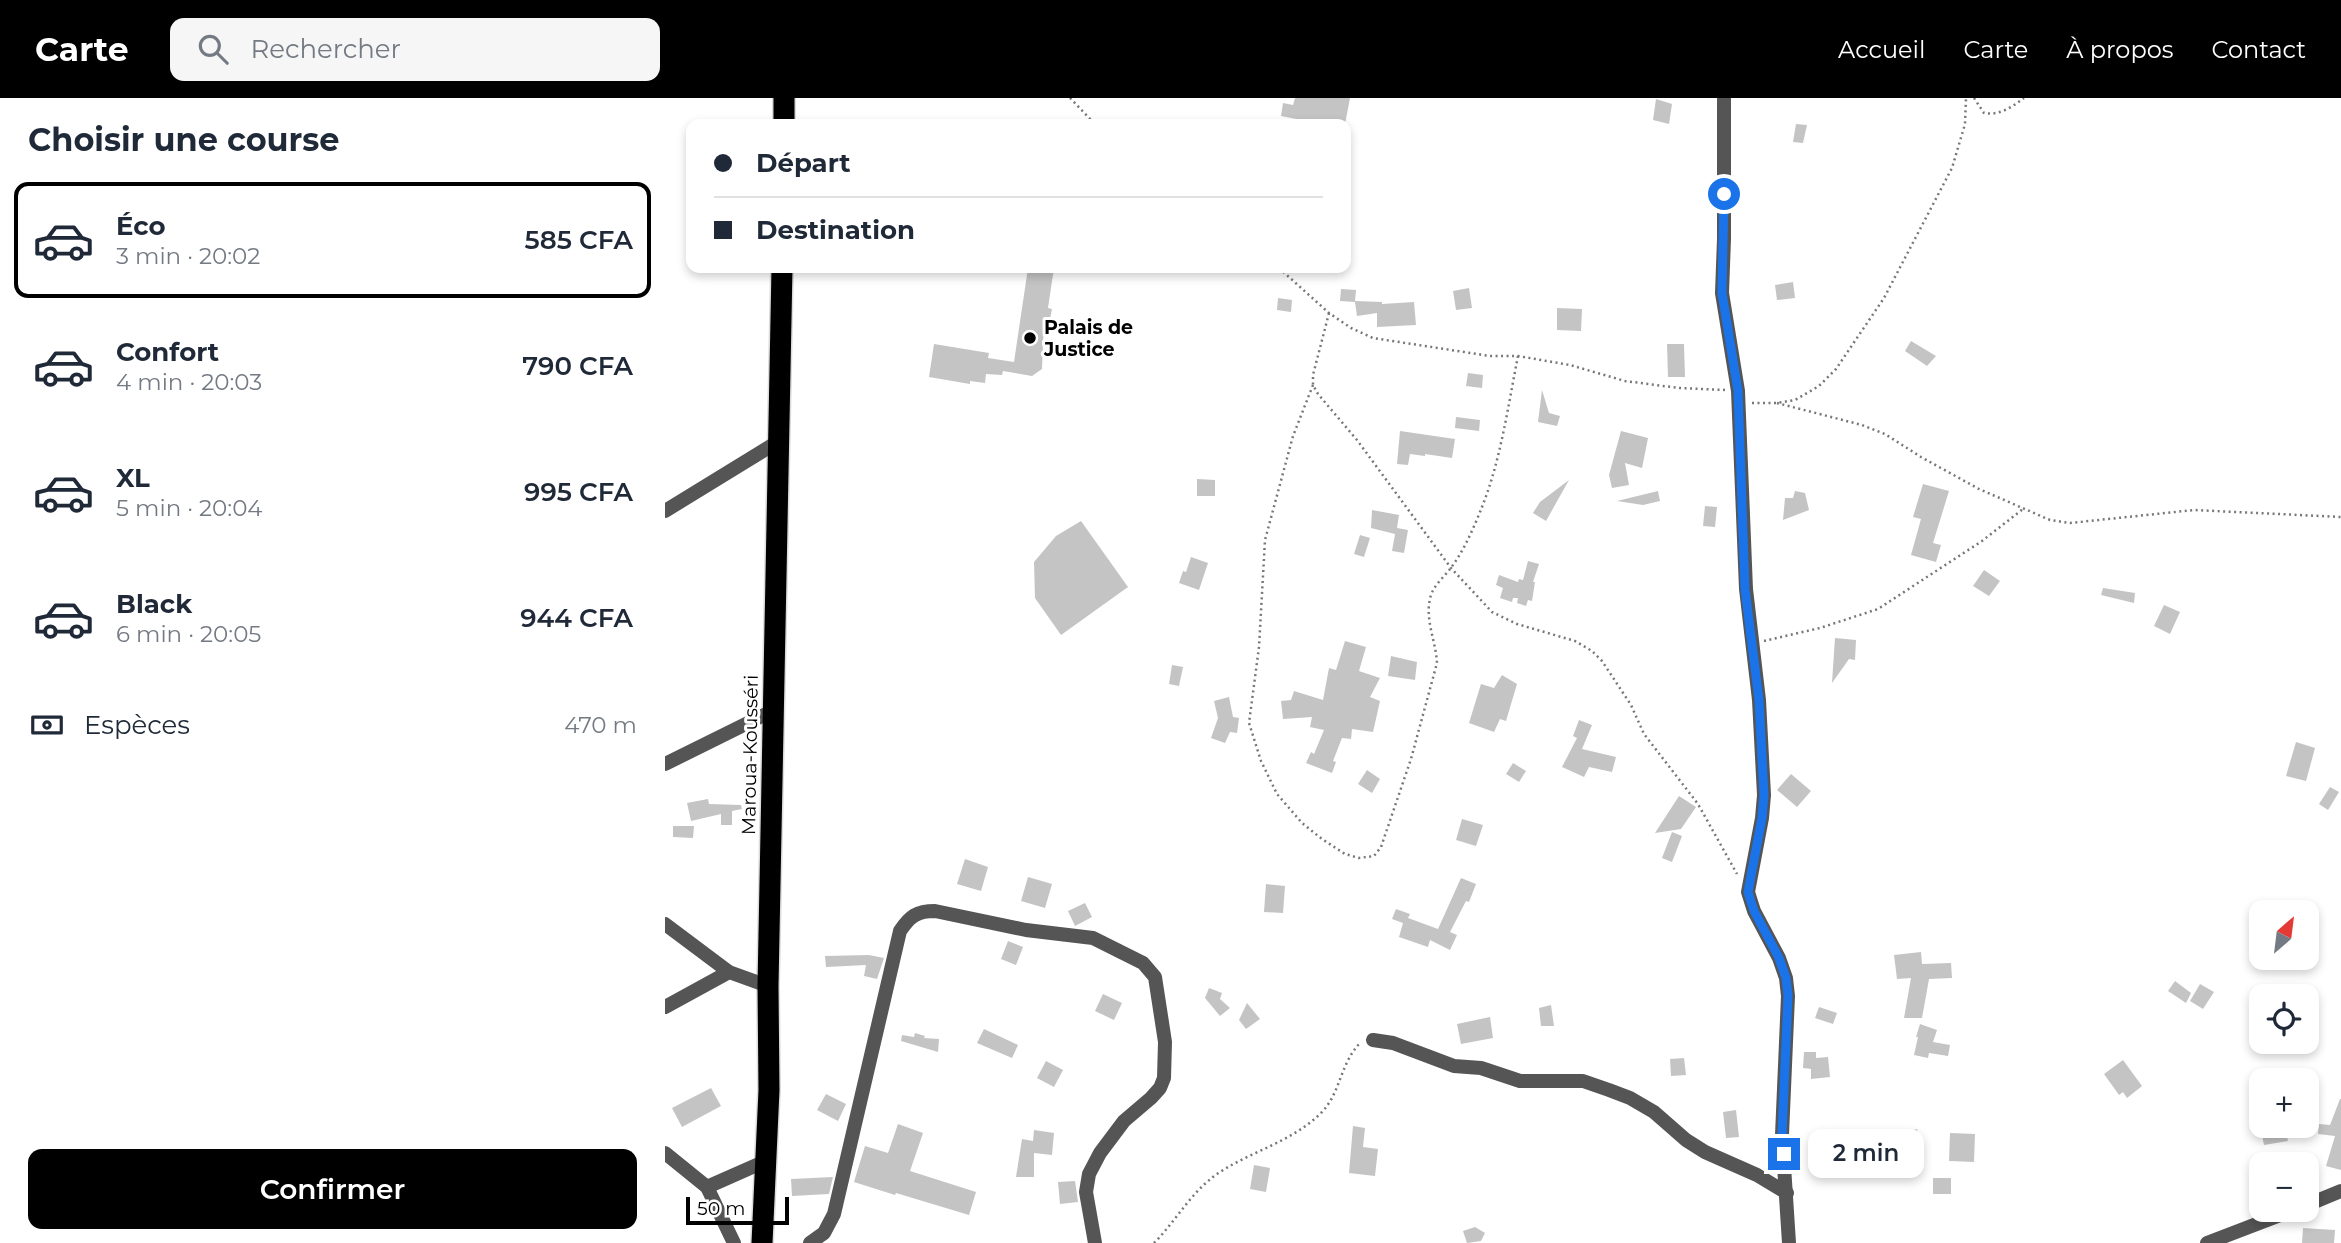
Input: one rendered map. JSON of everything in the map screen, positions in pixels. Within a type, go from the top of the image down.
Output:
[{"type":"highway","points":[[784,98],[784,119]]},
{"type":"highway","name":"Maroua-Kousséri","points":[[762,1243],[769,1090],[768,986],[782,273]]},
{"type":"street","points":[[1724,98],[1722,293],[1738,397],[1745,589],[1759,700],[1764,795],[1748,892],[1754,911],[1779,958],[1786,978],[1788,996],[1782,1135],[1789,1243]]},
{"type":"street","points":[[665,511],[779,441]]},
{"type":"street","points":[[665,765],[774,710]]},
{"type":"street","points":[[810,1243],[824,1233],[834,1214],[900,931],[908,919],[920,911],[935,911],[1026,930],[1093,938],[1143,963],[1155,977],[1165,1042],[1164,1078],[1151,1098],[1124,1121],[1100,1153],[1089,1174],[1086,1192],[1095,1243]]},
{"type":"street","points":[[665,925],[729,972],[768,986]]},
{"type":"street","points":[[665,1007],[729,972]]},
{"type":"street","points":[[1373,1040],[1393,1043],[1454,1066],[1481,1068],[1520,1081],[1583,1081],[1609,1090],[1654,1112],[1686,1140],[1705,1152],[1757,1175],[1787,1194]]},
{"type":"street","points":[[665,1153],[707,1187],[733,1243]]},
{"type":"street","points":[[707,1187],[766,1161]]},
{"type":"street","points":[[2319,1200],[2341,1191]]},
{"type":"street","points":[[2207,1243],[2261,1222]]},
{"type":"path","points":[[1070,98],[1090,119]]},
{"type":"path","points":[[1777,403],[1795,400],[1819,386],[1836,369],[1884,298],[1952,168],[1965,124],[1965,98]]},
{"type":"path","points":[[1974,98],[1984,113],[1991,114],[2011,108],[2024,98]]},
{"type":"path","points":[[1285,273],[1329,313],[1351,328],[1373,338],[1478,355],[1518,356],[1570,365],[1625,381],[1777,403],[1862,425],[1885,434],[1979,489],[2050,520],[2070,523],[2194,510],[2341,517]]},
{"type":"path","points":[[1329,313],[1313,375],[1313,385],[1293,436],[1265,540],[1259,647],[1249,723],[1261,761],[1277,794],[1302,822],[1322,839],[1345,854],[1359,858],[1374,856],[1381,848],[1411,759],[1437,663],[1436,646],[1429,622],[1430,598],[1451,568],[1471,531],[1493,476],[1518,356]]},
{"type":"path","points":[[1313,385],[1451,568],[1492,612],[1517,624],[1576,641],[1602,661],[1631,705],[1644,734],[1698,804],[1748,892]]},
{"type":"path","points":[[1753,644],[1820,628],[1878,609],[1982,541],[2023,509]]},
{"type":"path","points":[[1154,1243],[1202,1187],[1220,1172],[1293,1135],[1325,1109],[1350,1052],[1361,1042],[1373,1040]]},
{"type":"building","points":[[1295,98],[1350,98],[1346,119],[1296,119],[1281,116],[1283,103],[1293,105]]},
{"type":"building","points":[[1656,99],[1672,104],[1669,124],[1653,120]]},
{"type":"building","points":[[1796,124],[1807,125],[1803,143],[1793,142]]},
{"type":"building","name":"Palais de Justice","points":[[1027,273],[1053,273],[1048,308],[1052,309],[1049,324],[1044,323],[1042,369],[1032,376],[1003,371],[1002,375],[986,374],[985,383],[970,381],[970,384],[929,377],[934,344],[989,353],[988,358],[1014,362]]},
{"type":"building","points":[[1793,282],[1795,298],[1777,300],[1775,285]]},
{"type":"building","points":[[1469,288],[1472,308],[1456,310],[1453,291]]},
{"type":"building","points":[[1341,289],[1356,290],[1355,301],[1382,304],[1414,302],[1416,325],[1377,327],[1377,313],[1357,316],[1355,302],[1340,301]]},
{"type":"building","points":[[1278,298],[1292,300],[1291,312],[1277,310]]},
{"type":"building","points":[[1557,308],[1582,309],[1581,331],[1557,330]]},
{"type":"building","points":[[1911,341],[1936,356],[1927,366],[1905,351]]},
{"type":"building","points":[[1667,344],[1684,344],[1685,377],[1668,377]]},
{"type":"building","points":[[1468,373],[1483,375],[1482,388],[1466,386]]},
{"type":"building","points":[[1542,390],[1549,413],[1560,416],[1557,426],[1538,422]]},
{"type":"building","points":[[1456,417],[1480,420],[1479,431],[1455,428]]},
{"type":"building","points":[[1400,431],[1455,439],[1452,458],[1410,454],[1408,465],[1397,464]]},
{"type":"building","points":[[1621,431],[1648,438],[1642,468],[1625,463],[1629,485],[1612,488],[1609,475]]},
{"type":"building","points":[[1197,479],[1215,480],[1215,496],[1197,496]]},
{"type":"building","points":[[1569,480],[1546,521],[1533,513],[1540,502]]},
{"type":"building","points":[[1923,484],[1949,491],[1933,543],[1941,545],[1936,562],[1911,555],[1921,519],[1913,517]]},
{"type":"building","points":[[1658,491],[1660,501],[1643,505],[1617,501]]},
{"type":"building","points":[[1795,491],[1805,493],[1809,510],[1783,520],[1785,498],[1793,498]]},
{"type":"building","points":[[1705,506],[1717,507],[1715,527],[1703,526]]},
{"type":"building","points":[[1372,510],[1399,515],[1397,528],[1408,530],[1404,553],[1392,551],[1395,534],[1371,528]]},
{"type":"building","points":[[1081,521],[1128,587],[1061,635],[1035,598],[1034,562],[1056,536]]},
{"type":"building","points":[[1360,535],[1370,538],[1364,557],[1354,554]]},
{"type":"building","points":[[1191,557],[1208,563],[1199,590],[1179,583]]},
{"type":"building","points":[[1528,561],[1539,564],[1533,582],[1532,601],[1528,600],[1526,606],[1517,603],[1518,598],[1513,598],[1512,602],[1500,598],[1503,588],[1496,585],[1499,575],[1518,582],[1519,579],[1523,580]]},
{"type":"building","points":[[1984,570],[2000,581],[1989,596],[1973,586]]},
{"type":"building","points":[[2103,588],[2135,593],[2134,603],[2101,595]]},
{"type":"building","points":[[2164,605],[2180,612],[2170,634],[2154,626]]},
{"type":"building","points":[[1835,638],[1856,640],[1855,660],[1849,659],[1832,683]]},
{"type":"building","points":[[1345,641],[1366,647],[1359,671],[1380,678],[1370,697],[1380,701],[1373,732],[1352,729],[1351,739],[1342,738],[1333,761],[1336,762],[1332,773],[1306,763],[1311,752],[1314,754],[1324,730],[1310,727],[1312,717],[1283,719],[1281,701],[1291,700],[1294,691],[1323,700],[1329,668],[1336,670]]},
{"type":"building","points":[[1391,656],[1417,662],[1415,680],[1388,676]]},
{"type":"building","points":[[1172,665],[1183,667],[1179,686],[1169,684]]},
{"type":"building","points":[[1502,675],[1517,684],[1506,721],[1500,719],[1494,732],[1469,723],[1481,684],[1494,688]]},
{"type":"building","points":[[1229,697],[1233,717],[1239,718],[1237,733],[1230,732],[1225,743],[1211,738],[1218,718],[1214,701]]},
{"type":"building","points":[[1579,720],[1592,725],[1582,749],[1616,757],[1612,772],[1589,767],[1584,777],[1562,767],[1577,738],[1573,736]]},
{"type":"building","points":[[2296,742],[2315,748],[2306,781],[2286,776]]},
{"type":"building","points":[[1513,763],[1526,771],[1519,782],[1506,774]]},
{"type":"building","points":[[1367,770],[1380,779],[1372,793],[1358,784]]},
{"type":"building","points":[[1791,774],[1811,791],[1797,807],[1777,790]]},
{"type":"building","points":[[2330,787],[2339,792],[2328,810],[2319,804]]},
{"type":"building","points":[[1679,796],[1696,807],[1681,829],[1655,833]]},
{"type":"building","points":[[708,799],[709,804],[741,805],[742,809],[732,811],[732,825],[721,825],[721,814],[691,821],[687,803]]},
{"type":"building","points":[[1462,819],[1483,825],[1476,846],[1456,840]]},
{"type":"building","points":[[673,826],[694,826],[693,838],[673,837]]},
{"type":"building","points":[[1672,832],[1682,836],[1672,862],[1662,858]]},
{"type":"building","points":[[965,859],[988,867],[981,891],[957,884]]},
{"type":"building","points":[[1028,877],[1052,884],[1045,908],[1021,901]]},
{"type":"building","points":[[1461,878],[1476,884],[1469,902],[1466,901],[1450,932],[1457,935],[1450,950],[1430,940],[1428,947],[1399,937],[1403,923],[1392,919],[1396,909],[1410,914],[1408,918],[1438,929]]},
{"type":"building","points":[[1266,884],[1285,886],[1283,913],[1264,912]]},
{"type":"building","points":[[1085,903],[1092,917],[1075,926],[1068,911]]},
{"type":"building","points":[[1008,941],[1023,947],[1016,965],[1001,959]]},
{"type":"building","points":[[1921,952],[1922,964],[1951,963],[1952,978],[1929,979],[1922,1018],[1904,1018],[1911,978],[1897,979],[1894,955]]},
{"type":"building","points":[[869,955],[884,958],[877,979],[864,976],[866,965],[826,967],[825,956]]},
{"type":"building","points":[[2175,981],[2191,993],[2186,1003],[2168,991]]},
{"type":"building","points":[[2200,984],[2214,992],[2203,1009],[2190,1001]]},
{"type":"building","points":[[1209,988],[1222,993],[1220,999],[1230,1008],[1220,1016],[1205,998]]},
{"type":"building","points":[[1103,994],[1122,1003],[1114,1020],[1095,1011]]},
{"type":"building","points":[[1247,1003],[1260,1019],[1246,1029],[1239,1020]]},
{"type":"building","points":[[1551,1005],[1554,1026],[1541,1026],[1539,1008]]},
{"type":"building","points":[[1819,1007],[1837,1013],[1833,1024],[1815,1018]]},
{"type":"building","points":[[1490,1017],[1493,1038],[1461,1044],[1457,1024]]},
{"type":"building","points":[[1920,1024],[1937,1030],[1933,1042],[1950,1045],[1948,1056],[1929,1053],[1928,1058],[1914,1055]]},
{"type":"building","points":[[984,1029],[1018,1045],[1012,1058],[977,1043]]},
{"type":"building","points":[[915,1033],[925,1036],[924,1038],[939,1039],[938,1052],[901,1041],[902,1035],[914,1037]]},
{"type":"building","points":[[1804,1052],[1816,1052],[1816,1058],[1828,1057],[1830,1077],[1811,1079],[1811,1069],[1803,1068]]},
{"type":"building","points":[[1684,1058],[1686,1075],[1671,1076],[1670,1059]]},
{"type":"building","points":[[2123,1060],[2142,1086],[2127,1098],[2123,1092],[2119,1095],[2104,1074]]},
{"type":"building","points":[[1046,1061],[1063,1070],[1054,1087],[1037,1078]]},
{"type":"building","points":[[711,1088],[721,1106],[682,1127],[672,1108]]},
{"type":"building","points":[[826,1094],[846,1104],[838,1121],[817,1110]]},
{"type":"building","points":[[2341,1099],[2341,1170],[2326,1166],[2335,1136],[2319,1134],[2319,1124],[2330,1125]]},
{"type":"building","points":[[1736,1110],[1739,1137],[1726,1138],[1723,1112]]},
{"type":"building","points":[[898,1124],[923,1133],[910,1171],[976,1192],[969,1215],[854,1182],[865,1146],[888,1153]]},
{"type":"building","points":[[1353,1126],[1365,1128],[1363,1147],[1378,1149],[1375,1176],[1349,1173]]},
{"type":"building","points":[[1917,1129],[1922,1171],[1908,1174],[1903,1143],[1893,1146],[1890,1136]]},
{"type":"building","points":[[1034,1130],[1054,1133],[1052,1155],[1034,1153],[1034,1177],[1016,1177],[1022,1139],[1033,1141]]},
{"type":"building","points":[[1950,1133],[1975,1134],[1974,1162],[1949,1161]]},
{"type":"building","points":[[2263,1138],[2287,1138],[2288,1141],[2264,1145]]},
{"type":"building","points":[[1254,1165],[1270,1168],[1266,1192],[1250,1189]]},
{"type":"building","points":[[833,1177],[829,1194],[792,1196],[791,1179]]},
{"type":"building","points":[[1933,1178],[1951,1178],[1951,1194],[1933,1194]]},
{"type":"building","points":[[1075,1181],[1078,1202],[1060,1204],[1058,1182]]},
{"type":"building","points":[[1475,1227],[1485,1233],[1481,1241],[1467,1243],[1463,1231]]},
{"type":"building","points":[[2303,1228],[2335,1230],[2334,1243],[2302,1243]]},
{"type":"place","name":"Palais de Justice","points":[[1030,338]]},
{"type":"route","points":[[1724,194],[1722,293],[1738,391],[1745,589],[1759,700],[1764,795],[1759,839],[1748,892],[1754,911],[1779,958],[1786,978],[1788,996],[1782,1135],[1784,1154]]}]
